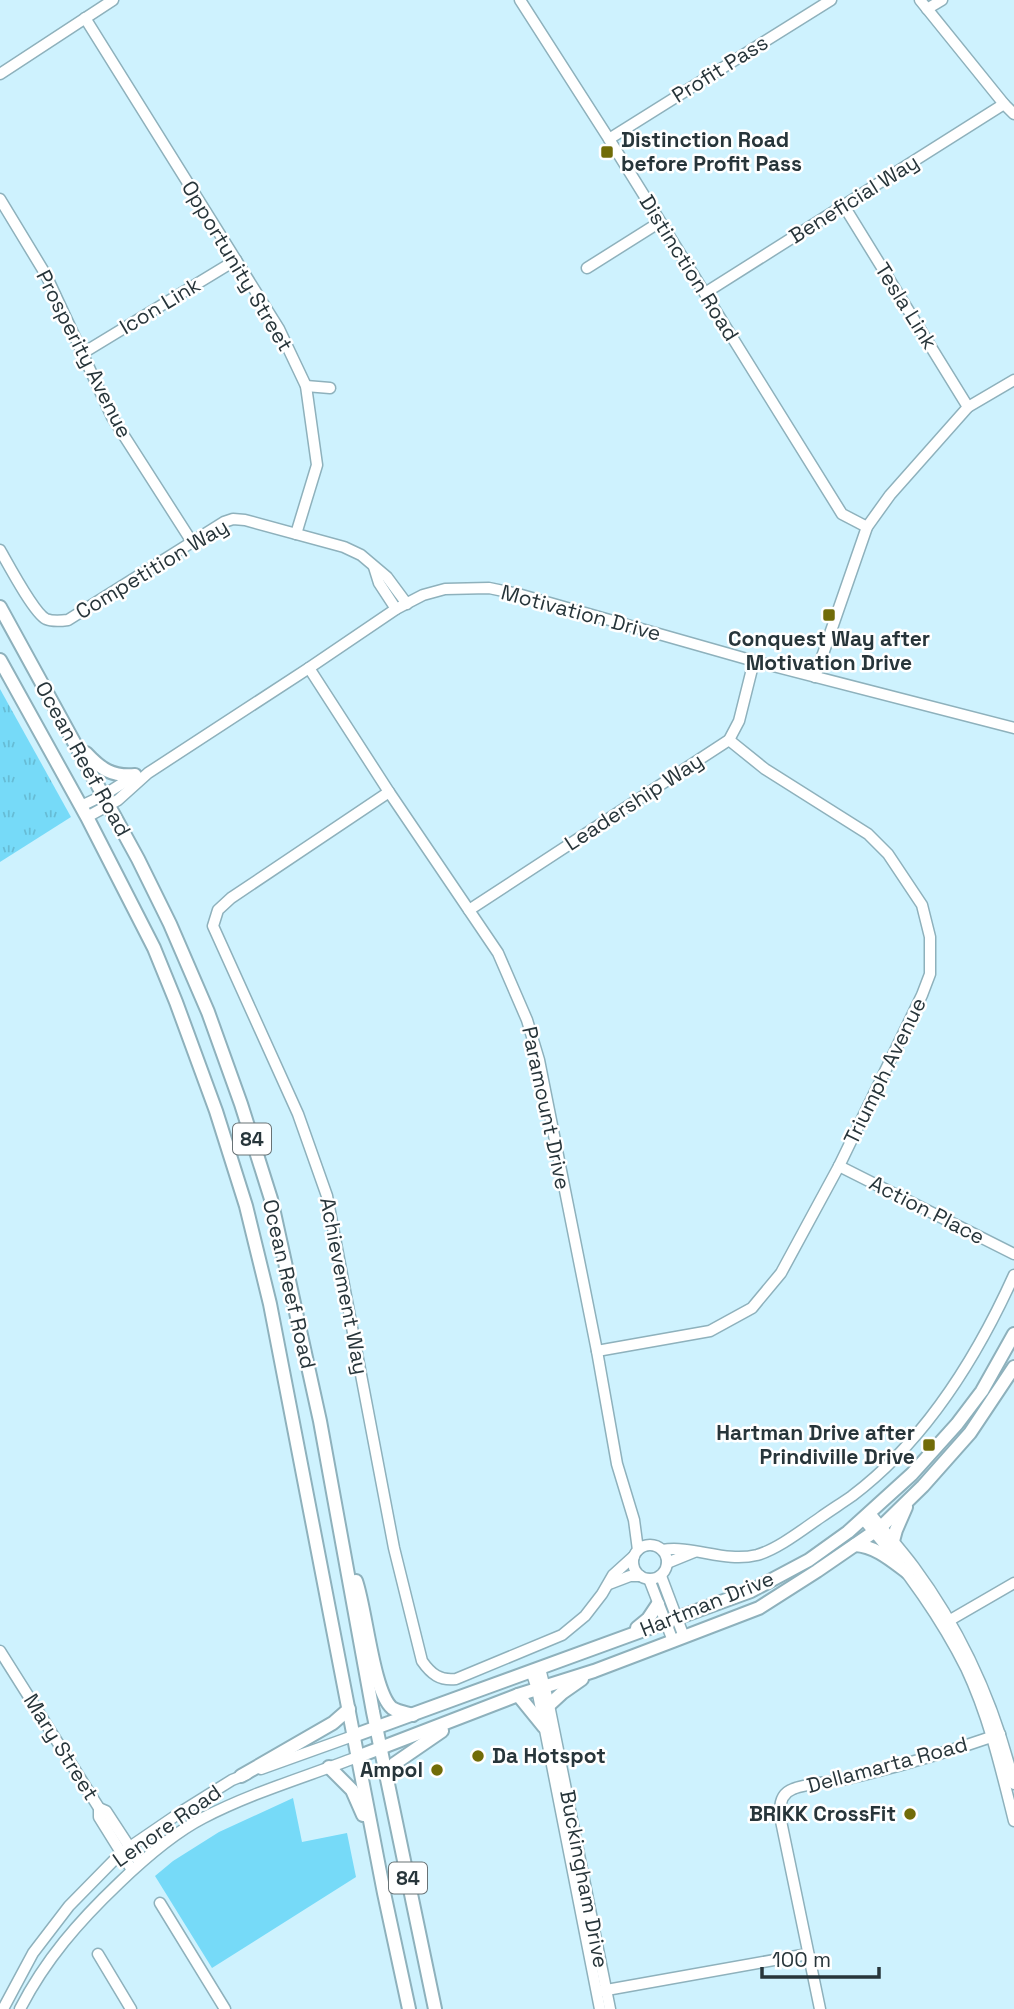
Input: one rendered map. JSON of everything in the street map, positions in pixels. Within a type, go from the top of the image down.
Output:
[{"type":"main road","name":"Ocean Reef Road","points":[[0,607],[144,870],[175,937],[208,1013],[271,1199],[320,1421],[377,1727],[435,2009]]},
{"type":"main road","name":"Ocean Reef Road","points":[[0,660],[129,897],[172,991],[216,1111],[246,1206],[270,1304],[405,2005]]},
{"type":"main road","points":[[70,733],[105,770],[122,776],[142,774]]},
{"type":"main road","name":"Hartman Drive","points":[[353,1736],[751,1591],[808,1560],[867,1516],[912,1474],[957,1424],[982,1391],[1014,1334]]},
{"type":"main road","name":"Hartman Drive","points":[[358,1757],[518,1695],[594,1671],[759,1608],[878,1529],[909,1500],[970,1433],[1014,1367]]},
{"type":"main road","points":[[893,1541],[909,1500]]},
{"type":"main road","points":[[343,1544],[362,1598],[381,1690],[391,1707],[414,1715]]},
{"type":"main road","points":[[855,1545],[876,1550],[907,1572]]},
{"type":"main road","points":[[629,1635],[648,1619],[658,1604]]},
{"type":"main road","points":[[549,1705],[594,1671]]},
{"type":"main road","points":[[518,1695],[544,1727]]},
{"type":"main road","points":[[389,1782],[394,1764],[432,1737],[486,1707]]},
{"type":"main road","points":[[241,1776],[333,1723],[349,1709]]},
{"type":"main road","points":[[329,1768],[347,1784],[356,1797],[384,1893]]},
{"type":"street","points":[[0,74],[113,0]]},
{"type":"street","name":"Distinction Road","points":[[520,0],[842,514],[866,527]]},
{"type":"street","name":"Profit Pass","points":[[609,139],[831,0]]},
{"type":"street","points":[[919,0],[1014,114]]},
{"type":"street","points":[[927,9],[942,0]]},
{"type":"street","name":"Opportunity Street","points":[[85,18],[279,329],[306,386],[317,464],[296,534]]},
{"type":"street","name":"Beneficial Way","points":[[705,293],[1004,104]]},
{"type":"street","name":"Prosperity Avenue","points":[[0,199],[46,275],[112,416],[192,542]]},
{"type":"street","name":"Tesla Link","points":[[844,206],[968,407]]},
{"type":"street","points":[[587,268],[660,222]]},
{"type":"street","name":"Icon Link","points":[[83,353],[236,260]]},
{"type":"street","points":[[816,677],[866,527],[890,495],[968,407],[1014,380]]},
{"type":"street","points":[[306,386],[330,388]]},
{"type":"street","name":"Competition Way","points":[[0,550],[36,610],[44,619],[58,622],[68,620],[224,522],[233,519],[344,547],[361,555],[387,577],[407,604]]},
{"type":"street","points":[[374,566],[379,583],[396,609]]},
{"type":"street","name":"Motivation Drive","points":[[84,812],[396,609],[423,595],[445,589],[489,587],[754,661],[1014,728]]},
{"type":"street","points":[[729,740],[739,720],[754,661]]},
{"type":"street","name":"Paramount Drive","points":[[309,668],[389,793],[498,953],[527,1020],[539,1060],[617,1464],[634,1520],[636,1553]]},
{"type":"street","name":"Leadership Way","points":[[469,910],[729,740]]},
{"type":"street","name":"Triumph Avenue","points":[[597,1350],[710,1331],[752,1308],[781,1273],[839,1166],[930,974],[930,937],[922,905],[888,854],[868,834],[765,769],[729,740]]},
{"type":"street","name":"Achievement Way","points":[[389,793],[231,898],[218,910],[213,926],[298,1114],[327,1196],[394,1548],[422,1661],[429,1671],[438,1677],[456,1679],[562,1635],[585,1616],[613,1575],[636,1553]]},
{"type":"street","name":"Action Place","points":[[839,1166],[1014,1254]]},
{"type":"street","points":[[671,1620],[658,1604],[645,1578],[635,1569],[636,1553],[643,1546],[687,1549],[730,1557],[756,1555],[796,1534],[862,1487],[906,1445],[942,1403],[969,1361],[1014,1275]]},
{"type":"street","points":[[867,1516],[974,1665],[1014,1784]]},
{"type":"street","name":"Paramount Drive","points":[[634,1520],[659,1548]]},
{"type":"street","points":[[878,1529],[893,1541],[914,1567],[945,1622]]},
{"type":"street","points":[[609,1584],[620,1579],[661,1576],[667,1563],[659,1548]]},
{"type":"street","points":[[667,1563],[695,1552]]},
{"type":"street","points":[[661,1576],[671,1620],[679,1639]]},
{"type":"street","points":[[945,1622],[1014,1583]]},
{"type":"street","name":"Mary Street","points":[[0,1651],[99,1808],[99,1816],[136,1866]]},
{"type":"street","name":"Buckingham Drive","points":[[535,1669],[549,1705],[601,1991],[600,2009]]},
{"type":"street","name":"Buckingham Drive","points":[[541,1687],[544,1727],[601,1991],[610,2009]]},
{"type":"street","points":[[996,1735],[1014,1821]]},
{"type":"street","name":"Dellamarta Road","points":[[820,2009],[780,1812],[783,1796],[792,1789],[887,1769],[996,1735]]},
{"type":"street","name":"Lenore Road","points":[[3,2009],[33,1953],[69,1906],[125,1850],[241,1776],[353,1736]]},
{"type":"street","name":"Lenore Road","points":[[20,2009],[47,1963],[72,1930],[136,1866],[167,1842],[201,1819],[275,1786],[358,1757]]},
{"type":"street","points":[[160,1903],[225,2009]]},
{"type":"street","points":[[97,1954],[131,2009]]},
{"type":"street","points":[[601,1991],[808,1954]]},
{"type":"street","points":[[428,2009],[431,1991]]},
{"type":"green space","points":[[0,689],[71,817],[0,862]]},
{"type":"green space","points":[[293,1798],[302,1842],[347,1833],[356,1877],[212,1968],[155,1876],[173,1861],[219,1832]]},
{"type":"place","name":"Distinction Road before Profit Pass","points":[[607,152]]},
{"type":"place","name":"Conquest Way after Motivation Drive","points":[[829,615]]},
{"type":"place","name":"Hartman Drive after Prindiville Drive","points":[[929,1445]]},
{"type":"place","name":"Da Hotspot","points":[[478,1756]]},
{"type":"place","name":"Ampol","points":[[437,1770]]},
{"type":"place","name":"BRIKK CrossFit","points":[[910,1814]]}]
